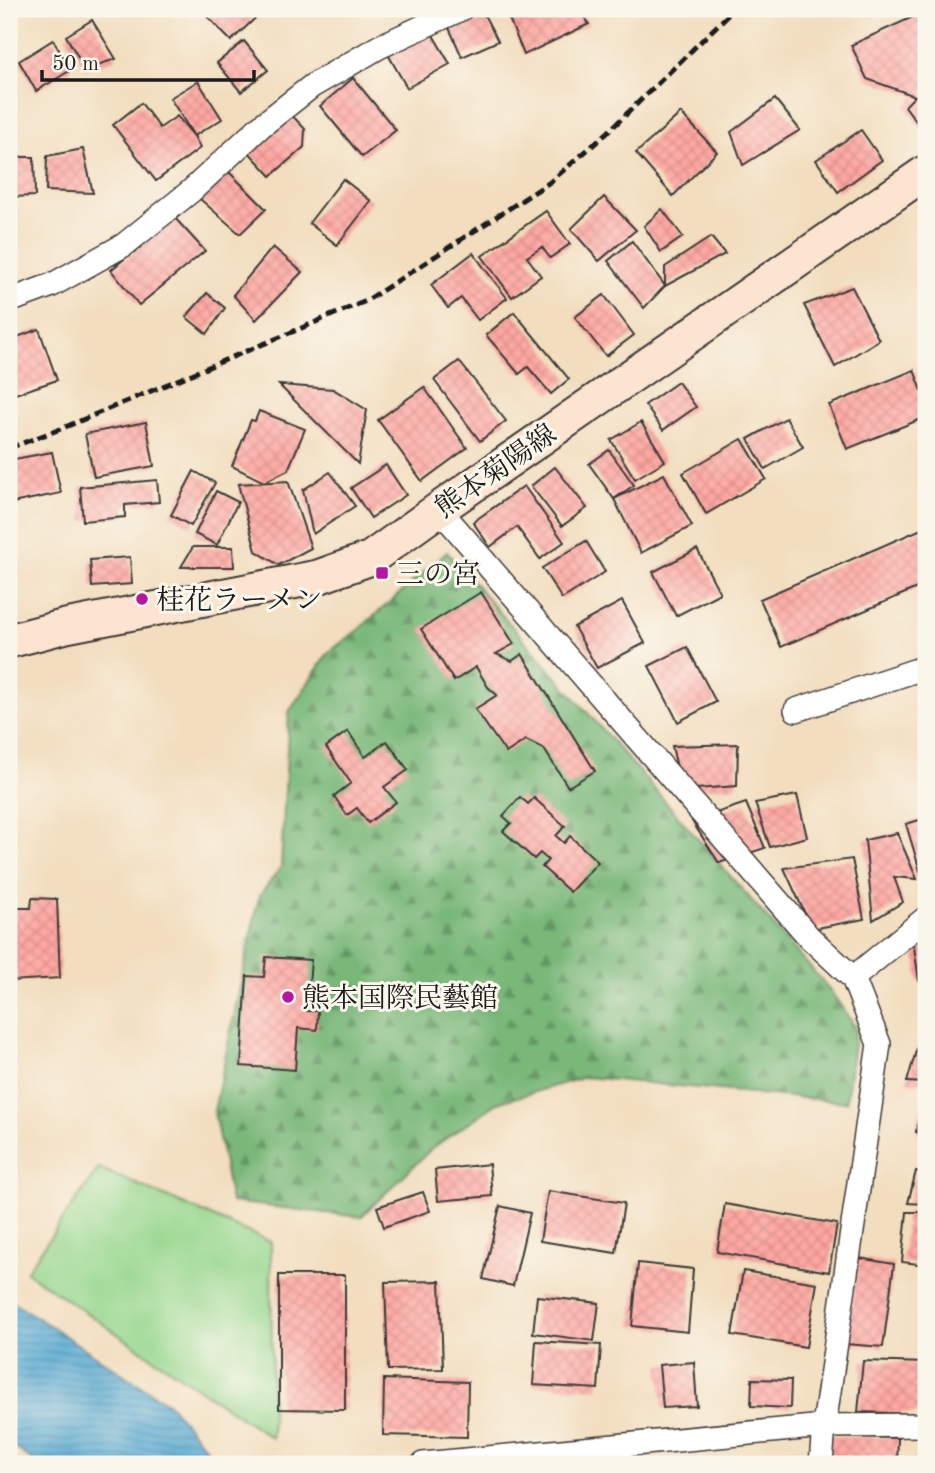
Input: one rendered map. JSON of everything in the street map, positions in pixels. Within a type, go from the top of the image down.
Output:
[{"type":"main road","name":"熊本菊陽線","points":[[9,641],[66,626],[318,577],[371,558],[926,172]]},
{"type":"street","points":[[9,301],[52,285],[124,245],[191,191],[261,126],[312,86],[379,47],[461,9]]},
{"type":"street","points":[[439,509],[809,937],[853,978],[879,1044],[824,1426],[821,1464]]},
{"type":"street","points":[[796,710],[926,667]]},
{"type":"street","points":[[853,978],[926,918]]},
{"type":"street","points":[[423,1464],[824,1426],[926,1425]]},
{"type":"green space","points":[[447,552],[830,990],[856,1028],[846,1102],[585,1077],[497,1103],[431,1149],[361,1217],[231,1202],[214,1111],[259,897],[281,867],[289,712],[328,653]]},
{"type":"green space","points":[[99,1168],[271,1242],[272,1438],[26,1272]]},
{"type":"green space","points":[[807,1454],[807,1464],[700,1464]]},
{"type":"water","points":[[9,1299],[170,1405],[219,1464],[36,1464],[9,1442]]},
{"type":"building","points":[[212,9],[265,9],[231,41],[206,15]]},
{"type":"building","points":[[465,9],[481,9],[498,41],[462,57],[446,21]]},
{"type":"building","points":[[505,9],[579,9],[589,24],[524,55]]},
{"type":"building","points":[[926,11],[926,135],[905,106],[915,96],[867,79],[851,45]]},
{"type":"building","points":[[92,20],[116,59],[85,69],[66,36]]},
{"type":"building","points":[[427,25],[450,64],[407,88],[385,49]]},
{"type":"building","points":[[53,40],[71,70],[36,91],[19,61]]},
{"type":"building","points":[[244,41],[268,70],[241,92],[217,63]]},
{"type":"building","points":[[353,78],[396,130],[362,157],[320,106]]},
{"type":"building","points":[[198,81],[222,119],[194,136],[170,98]]},
{"type":"building","points":[[775,99],[800,130],[743,165],[731,132]]},
{"type":"building","points":[[141,103],[160,128],[177,116],[194,136],[200,148],[156,181],[113,125]]},
{"type":"building","points":[[287,110],[305,129],[304,147],[271,176],[245,148]]},
{"type":"building","points":[[681,113],[717,152],[673,196],[636,153]]},
{"type":"building","points":[[861,130],[882,160],[838,192],[816,160]]},
{"type":"building","points":[[83,149],[93,193],[46,191],[47,156]]},
{"type":"building","points":[[9,157],[34,157],[35,196],[9,197]]},
{"type":"building","points":[[227,170],[266,209],[240,234],[200,199]]},
{"type":"building","points":[[343,179],[371,201],[337,245],[309,223]]},
{"type":"building","points":[[604,197],[636,230],[599,261],[571,229]]},
{"type":"building","points":[[662,209],[683,237],[661,252],[644,226]]},
{"type":"building","points":[[546,211],[570,244],[550,258],[542,247],[527,257],[541,276],[512,297],[482,256]]},
{"type":"building","points":[[174,217],[205,251],[139,305],[111,270]]},
{"type":"building","points":[[711,237],[725,254],[665,286],[665,267]]},
{"type":"building","points":[[632,241],[665,286],[644,308],[608,261]]},
{"type":"building","points":[[273,247],[302,272],[256,320],[233,295]]},
{"type":"building","points":[[473,253],[507,298],[478,320],[461,298],[448,308],[431,285]]},
{"type":"building","points":[[852,287],[879,340],[835,367],[804,305]]},
{"type":"building","points":[[207,293],[225,308],[207,334],[186,317]]},
{"type":"building","points":[[604,295],[634,335],[606,356],[575,317]]},
{"type":"building","points":[[514,312],[569,379],[551,394],[528,367],[519,374],[486,335]]},
{"type":"building","points":[[39,329],[57,380],[9,396],[9,340]]},
{"type":"building","points":[[459,361],[506,421],[480,441],[434,380]]},
{"type":"building","points":[[914,370],[926,401],[926,417],[847,449],[829,405]]},
{"type":"building","points":[[678,382],[696,407],[663,430],[645,405]]},
{"type":"building","points":[[279,385],[333,389],[367,410],[358,464]]},
{"type":"building","points":[[424,387],[467,448],[422,481],[378,420]]},
{"type":"building","points":[[259,411],[305,429],[288,470],[264,482],[232,466],[251,420],[255,421]]},
{"type":"building","points":[[786,418],[803,447],[765,469],[748,439]]},
{"type":"building","points":[[146,422],[154,466],[94,477],[85,434]]},
{"type":"building","points":[[641,422],[665,461],[635,479],[611,440]]},
{"type":"building","points":[[742,439],[766,479],[706,514],[683,473]]},
{"type":"building","points":[[609,450],[634,485],[614,499],[589,464]]},
{"type":"building","points":[[52,452],[61,493],[12,503],[9,460]]},
{"type":"building","points":[[386,465],[406,495],[371,518],[351,488]]},
{"type":"building","points":[[555,467],[587,508],[562,526],[531,486]]},
{"type":"building","points":[[194,471],[215,483],[191,526],[171,515]]},
{"type":"building","points":[[330,472],[355,506],[313,534],[303,490]]},
{"type":"building","points":[[664,474],[692,526],[641,553],[614,499]]},
{"type":"building","points":[[157,480],[159,502],[125,505],[125,517],[83,521],[80,487]]},
{"type":"building","points":[[288,481],[311,548],[279,565],[256,551],[238,484]]},
{"type":"building","points":[[524,486],[564,542],[540,559],[517,527],[490,547],[473,522]]},
{"type":"building","points":[[216,491],[238,502],[217,545],[195,534]]},
{"type":"building","points":[[926,527],[926,584],[781,647],[760,599]]},
{"type":"building","points":[[586,541],[605,572],[562,599],[542,568]]},
{"type":"building","points":[[193,547],[233,547],[234,567],[181,567]]},
{"type":"building","points":[[697,549],[720,593],[676,616],[653,572]]},
{"type":"building","points":[[130,557],[132,584],[92,587],[90,560]]},
{"type":"building","points":[[481,592],[514,644],[496,654],[512,661],[522,654],[595,771],[568,787],[544,749],[526,740],[506,753],[475,709],[497,695],[488,687],[476,667],[454,681],[421,629]]},
{"type":"building","points":[[622,601],[645,643],[597,668],[574,627]]},
{"type":"building","points":[[687,647],[716,702],[678,722],[649,666]]},
{"type":"building","points":[[348,731],[365,757],[387,741],[408,770],[384,787],[396,802],[368,823],[357,808],[347,815],[334,796],[351,783],[326,747]]},
{"type":"building","points":[[9,732],[15,743],[9,747]]},
{"type":"building","points":[[738,744],[737,786],[682,790],[672,746]]},
{"type":"building","points":[[797,795],[807,837],[770,847],[755,803]]},
{"type":"building","points":[[520,797],[528,804],[534,798],[565,826],[556,836],[564,843],[570,836],[598,862],[570,892],[542,867],[548,860],[540,853],[534,859],[503,831],[511,823],[503,816]]},
{"type":"building","points":[[746,803],[765,848],[719,863],[692,821]]},
{"type":"building","points":[[926,818],[926,869],[920,871],[906,824]]},
{"type":"building","points":[[897,833],[917,879],[894,877],[903,902],[873,920],[865,840]]},
{"type":"building","points":[[852,859],[864,919],[812,929],[784,868]]},
{"type":"building","points":[[32,898],[57,899],[60,978],[9,981],[9,908],[31,908]]},
{"type":"building","points":[[926,934],[926,980],[919,981],[913,940]]},
{"type":"building","points":[[266,957],[311,960],[307,1011],[318,1011],[317,1030],[298,1028],[295,1070],[241,1066],[247,976],[264,977]]},
{"type":"building","points":[[919,1041],[926,1042],[926,1083],[907,1082]]},
{"type":"building","points":[[926,1093],[926,1135],[916,1132]]},
{"type":"building","points":[[489,1164],[492,1196],[438,1201],[435,1170]]},
{"type":"building","points":[[916,1171],[926,1173],[926,1204],[908,1203]]},
{"type":"building","points":[[548,1191],[624,1203],[616,1253],[540,1241]]},
{"type":"building","points":[[423,1192],[430,1211],[384,1227],[377,1207]]},
{"type":"building","points":[[725,1204],[837,1224],[829,1272],[717,1252]]},
{"type":"building","points":[[500,1206],[530,1213],[513,1286],[483,1279]]},
{"type":"building","points":[[907,1212],[926,1212],[926,1265],[902,1262]]},
{"type":"building","points":[[859,1258],[894,1264],[883,1347],[846,1344]]},
{"type":"building","points":[[638,1263],[693,1269],[688,1332],[632,1326]]},
{"type":"building","points":[[743,1271],[817,1283],[806,1347],[732,1335]]},
{"type":"building","points":[[279,1275],[345,1275],[345,1410],[279,1409]]},
{"type":"building","points":[[440,1281],[443,1369],[388,1370],[385,1282]]},
{"type":"building","points":[[537,1296],[599,1303],[594,1341],[533,1333]]},
{"type":"building","points":[[536,1341],[601,1345],[598,1389],[533,1385]]},
{"type":"building","points":[[863,1361],[926,1363],[926,1414],[858,1412]]},
{"type":"building","points":[[694,1362],[697,1406],[663,1408],[659,1365]]},
{"type":"building","points":[[384,1379],[468,1382],[467,1437],[383,1435]]},
{"type":"building","points":[[752,1379],[791,1380],[790,1408],[751,1406]]},
{"type":"building","points":[[831,1436],[898,1438],[897,1464],[830,1464]]},
{"type":"railway","points":[[9,448],[366,301],[550,182],[606,134],[734,9]]},
{"type":"place","name":"三の宮","points":[[382,573]]},
{"type":"place","name":"桂花ラーメン","points":[[142,599]]},
{"type":"place","name":"熊本国際民藝館","points":[[288,997]]}]
